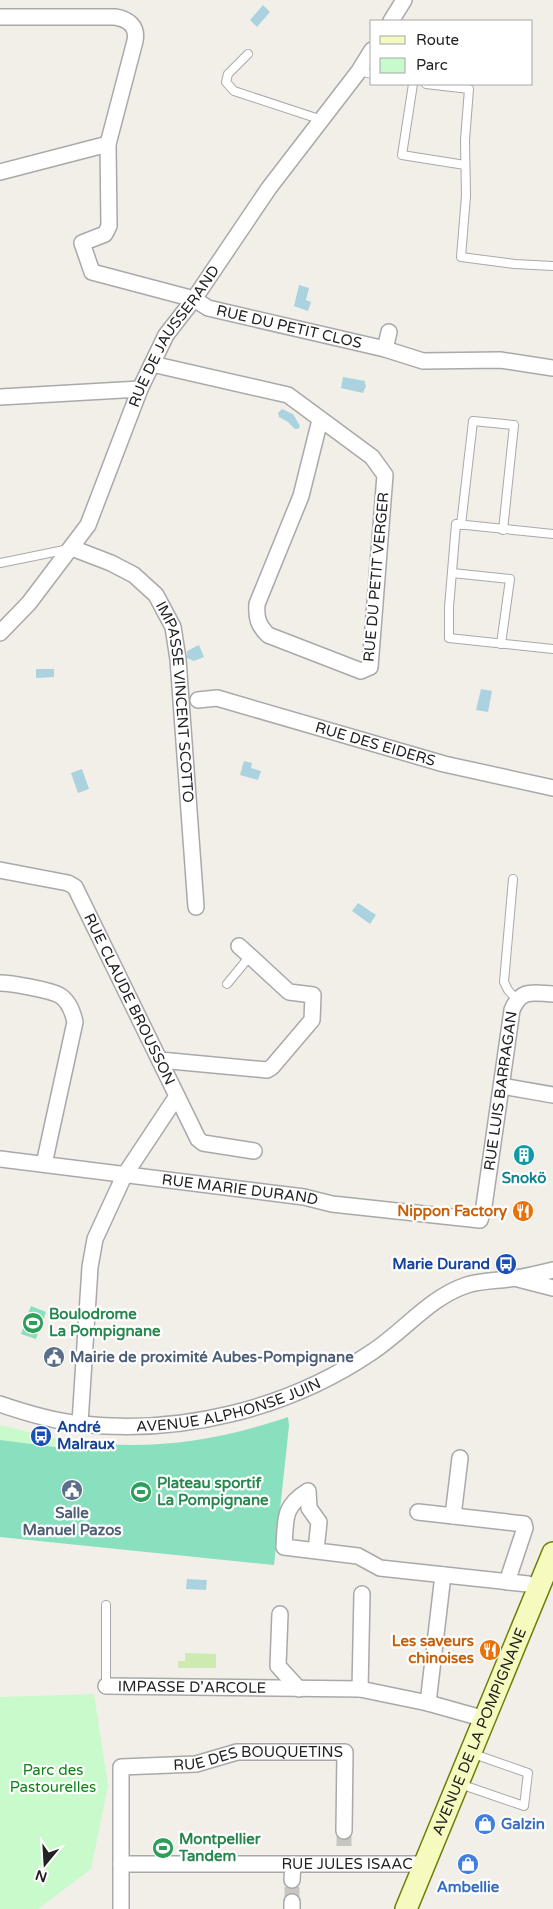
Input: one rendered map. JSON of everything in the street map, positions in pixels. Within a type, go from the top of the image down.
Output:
[{"type":"main road","name":"AVENUE DE LA POMPIGNANE","points":[[406,1909],[553,1554]]},
{"type":"street","points":[[391,20],[404,0]]},
{"type":"street","points":[[0,17],[115,17],[122,18],[134,27],[136,35],[108,144],[0,172]]},
{"type":"street","name":"RUE DE JAUSSERAND","points":[[0,633],[29,603],[72,548],[90,520],[140,389],[166,335],[194,299],[269,188],[322,120],[365,72],[370,56]]},
{"type":"street","name":"RUE DU PETIT CLOS","points":[[108,144],[109,226],[105,234],[82,243],[92,272],[194,299],[208,308],[386,350],[423,361],[500,360],[553,368]]},
{"type":"street","points":[[386,350],[389,332]]},
{"type":"street","name":"RUE DU PETIT VERGER","points":[[152,364],[288,395],[372,457],[385,475],[370,667],[361,671],[268,634],[260,627],[256,615],[257,604],[301,496],[320,420]]},
{"type":"street","points":[[0,397],[140,389]]},
{"type":"street","name":"IMPASSE VINCENT SCOTTO","points":[[72,548],[111,563],[134,575],[156,595],[173,626],[179,668],[196,907]]},
{"type":"street","name":"RUE DES EIDERS","points":[[198,700],[217,698],[444,764],[553,788]]},
{"type":"street","name":"RUE CLAUDE BROUSSON","points":[[0,870],[75,886],[177,1096],[124,1176],[94,1239],[90,1267],[80,1424]]},
{"type":"street","points":[[160,1060],[267,1070],[272,1068],[312,1020],[313,995],[289,992],[245,951]]},
{"type":"street","points":[[0,982],[60,996],[72,1012],[75,1022],[44,1164]]},
{"type":"street","name":"RUE LUIS BARRAGAN","points":[[480,1220],[484,1206],[512,1010],[517,1000],[524,994],[532,992],[553,994]]},
{"type":"street","points":[[502,1086],[553,1096]]},
{"type":"street","points":[[177,1096],[198,1139],[203,1143],[254,1151]]},
{"type":"street","name":"RUE MARIE DURAND","points":[[0,1159],[304,1197],[332,1204],[480,1220]]},
{"type":"street","name":"AVENUE ALPHONSE JUIN","points":[[0,1404],[43,1417],[80,1424],[137,1426],[161,1426],[240,1412],[290,1395],[334,1376],[373,1351],[437,1300],[468,1284],[517,1278],[553,1270]]},
{"type":"street","name":"AVENUE ALPHONSE JUIN","points":[[517,1278],[553,1288]]},
{"type":"street","points":[[453,1516],[460,1458]]},
{"type":"street","points":[[418,1512],[524,1524],[525,1528],[507,1582]]},
{"type":"street","points":[[316,1550],[358,1556],[380,1568],[528,1584],[539,1589]]},
{"type":"street","points":[[428,1703],[443,1575]]},
{"type":"street","points":[[360,1689],[362,1594]]},
{"type":"street","name":"IMPASSE D'ARCOLE","points":[[280,1614],[278,1666],[299,1689]]},
{"type":"street","name":"IMPASSE D'ARCOLE","points":[[106,1686],[360,1689],[428,1703],[485,1720]]},
{"type":"street","name":"RUE DES BOUQUETINS","points":[[121,1864],[121,1767],[196,1764],[237,1752],[345,1752],[344,1832]]},
{"type":"street","name":"RUE JULES ISAAC","points":[[121,1864],[293,1864],[344,1856],[425,1864]]},
{"type":"street","points":[[121,1864],[121,1909]]},
{"type":"street","points":[[292,1880],[293,1864]]},
{"type":"lane","points":[[248,54],[228,74],[226,82],[234,91],[322,120]]},
{"type":"lane","points":[[412,85],[402,156],[465,165]]},
{"type":"lane","points":[[435,85],[470,89],[465,140],[465,223],[461,257],[515,264],[553,266]]},
{"type":"lane","points":[[461,525],[472,421],[514,425],[503,530]]},
{"type":"lane","points":[[553,534],[456,524],[449,638],[553,649]]},
{"type":"lane","points":[[0,562],[72,548]]},
{"type":"lane","points":[[452,573],[510,579],[501,644]]},
{"type":"lane","points":[[513,879],[504,982],[517,1000]]},
{"type":"lane","points":[[227,984],[245,951]]},
{"type":"lane","name":"IMPASSE D'ARCOLE","points":[[106,1605],[106,1686]]},
{"type":"lane","points":[[458,1783],[524,1806],[528,1774],[471,1752]]},
{"type":"green space","name":"Boulodrome La Pompignane","points":[[31,1306],[46,1312],[36,1339],[21,1334]]},
{"type":"green space","name":"Plateau sportif La Pompignane","points":[[288,1417],[289,1426],[274,1565],[0,1537],[0,1440],[63,1448],[65,1441],[124,1445],[178,1442],[231,1433]]},
{"type":"green space","points":[[0,1425],[65,1441],[64,1448],[0,1440]]},
{"type":"green space","points":[[185,1653],[216,1654],[216,1668],[178,1668],[178,1661],[185,1661]]},
{"type":"green space","name":"Parc des Pastourelles","points":[[94,1694],[108,1786],[91,1869],[38,1909],[0,1909],[0,1697]]},
{"type":"water","points":[[263,5],[270,12],[257,27],[250,20]]},
{"type":"water","points":[[299,285],[309,288],[306,300],[311,302],[308,311],[294,306]]},
{"type":"water","points":[[343,377],[365,381],[366,386],[363,393],[341,388]]},
{"type":"water","points":[[282,409],[293,414],[300,426],[298,429],[295,429],[279,417],[278,413]]},
{"type":"water","points":[[199,645],[204,657],[194,661],[187,658],[187,651]]},
{"type":"water","points":[[36,669],[54,669],[54,677],[36,678]]},
{"type":"water","points":[[481,689],[492,691],[488,712],[476,710]]},
{"type":"water","points":[[244,761],[252,763],[251,768],[261,771],[258,780],[240,775]]},
{"type":"water","points":[[82,769],[89,789],[78,793],[71,773]]},
{"type":"water","points":[[358,903],[376,915],[370,924],[352,911]]},
{"type":"water","points":[[187,1579],[207,1580],[206,1590],[186,1589]]},
{"type":"tunnel","points":[[344,1831],[344,1849]]},
{"type":"tunnel","points":[[292,1880],[292,1902]]},
{"type":"place","name":"Snokö","points":[[524,1155]]},
{"type":"place","name":"Nippon Factory","points":[[523,1211]]},
{"type":"place","name":"Marie Durand","points":[[506,1264]]},
{"type":"place","name":"Boulodrome La Pompignane","points":[[33,1323]]},
{"type":"place","name":"Mairie de proximité Aubes-Pompignane","points":[[54,1357]]},
{"type":"place","name":"André Malraux","points":[[41,1436]]},
{"type":"place","name":"Salle Manuel Pazos","points":[[72,1490]]},
{"type":"place","name":"Plateau sportif La Pompignane","points":[[141,1492]]},
{"type":"place","name":"Les saveurs chinoises","points":[[490,1650]]},
{"type":"place","name":"Galzin","points":[[485,1824]]},
{"type":"place","name":"Montpellier Tandem","points":[[163,1848]]},
{"type":"place","name":"Ambellie","points":[[468,1864]]}]
